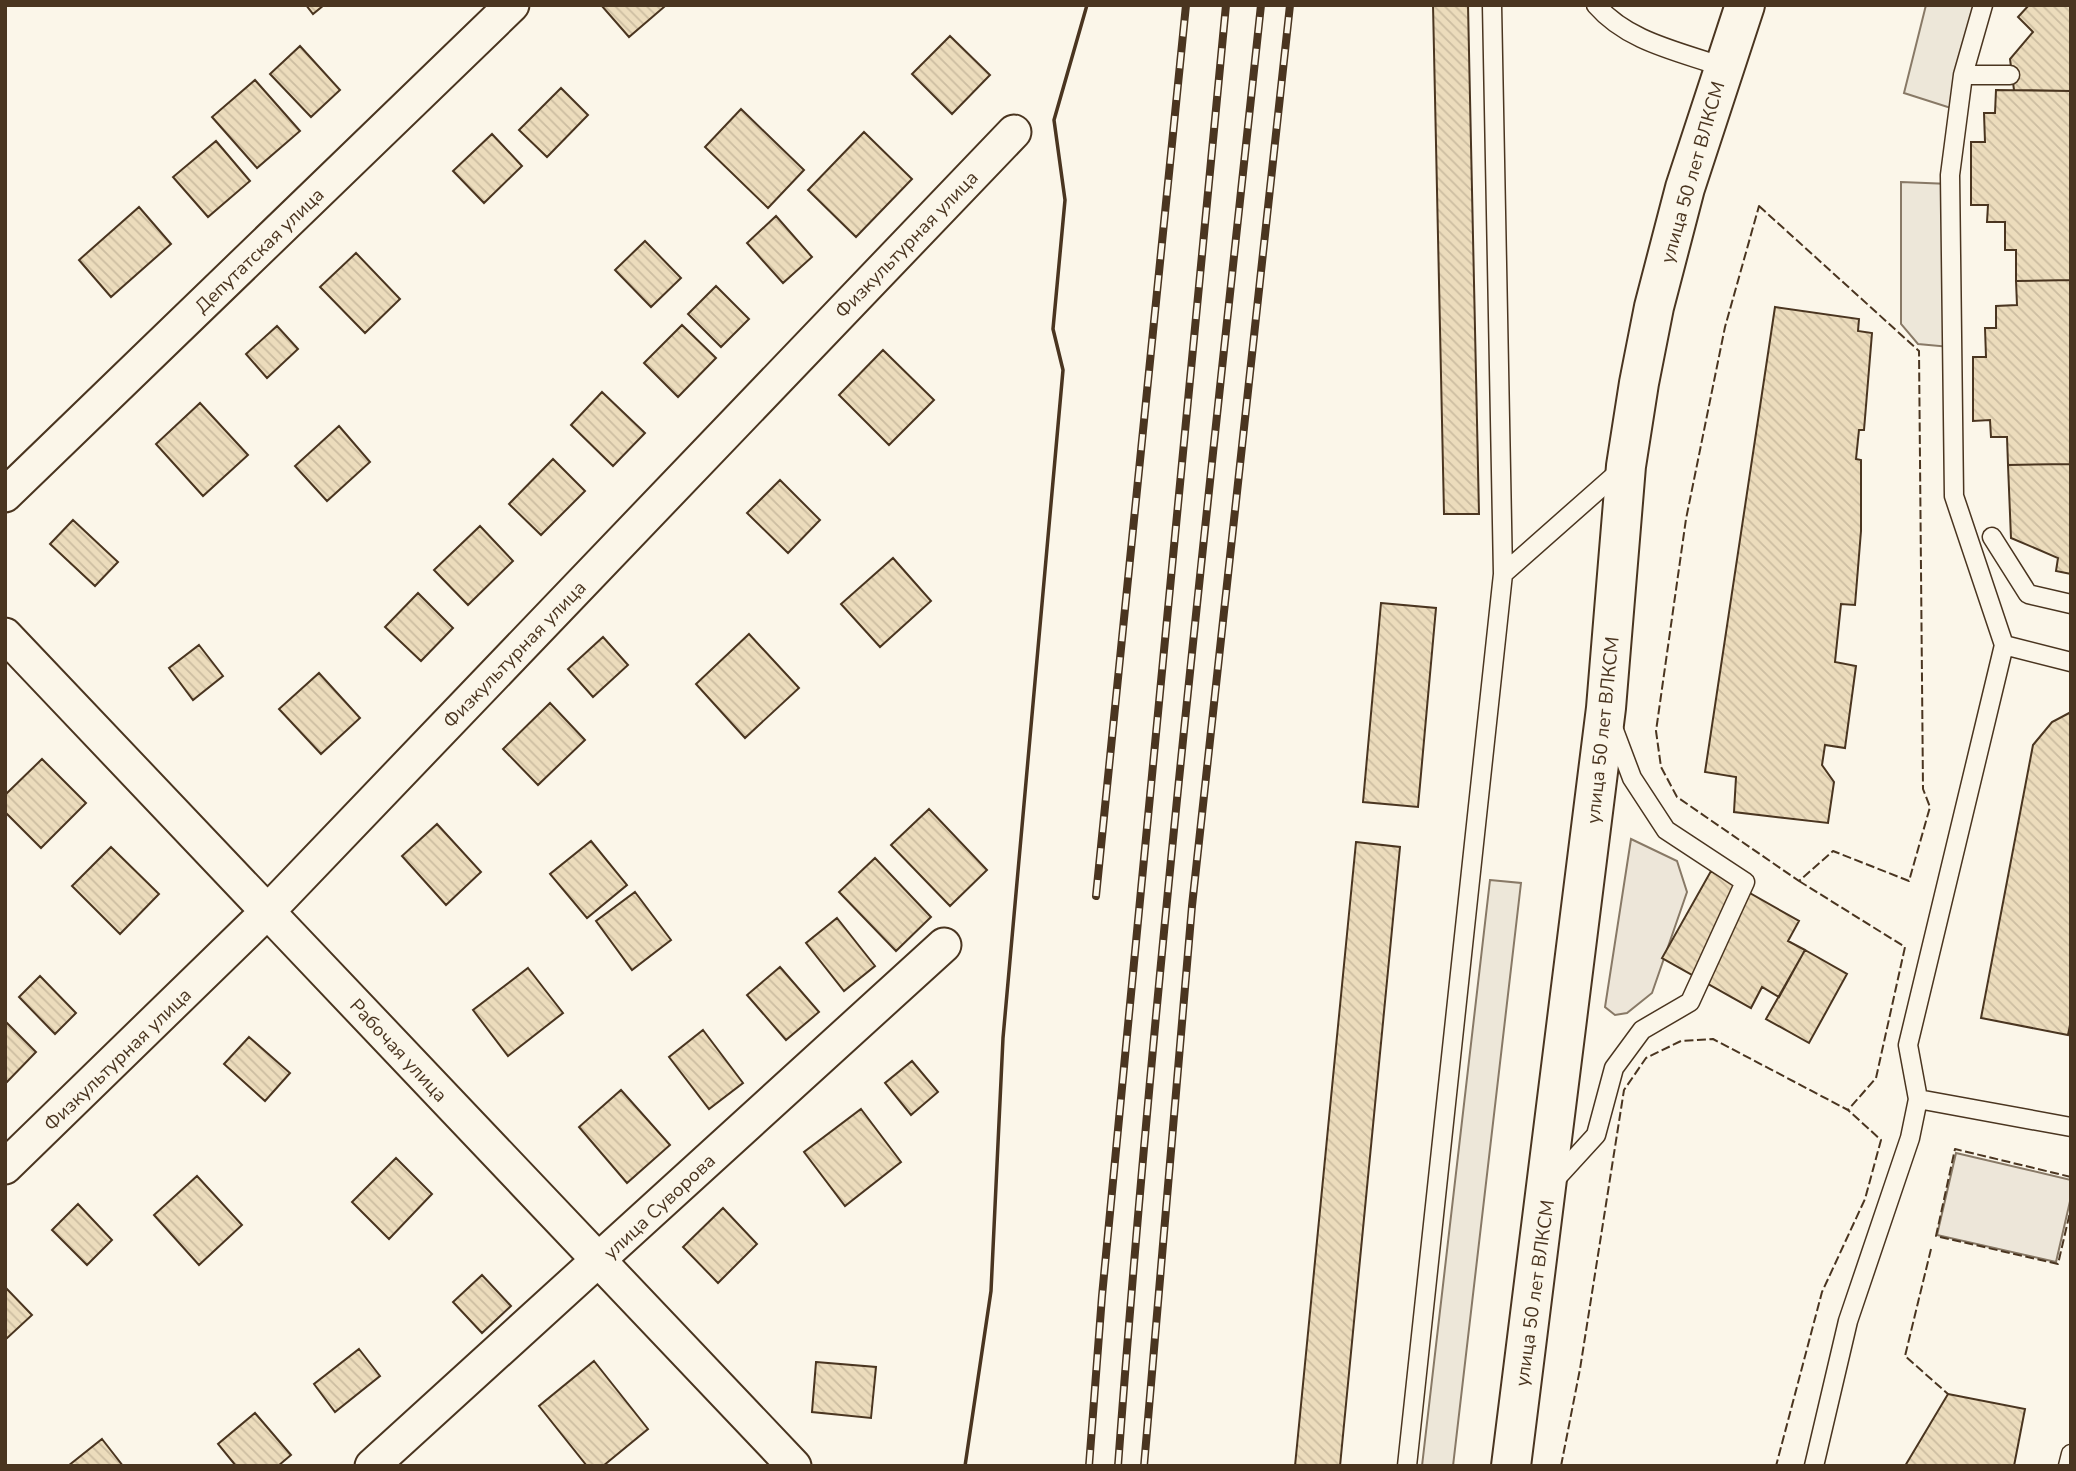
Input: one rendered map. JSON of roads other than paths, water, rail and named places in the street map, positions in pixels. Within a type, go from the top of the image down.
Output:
[{"type":"street","name":"Депутатская улица","points":[[5,495],[512,5]]},
{"type":"street","name":"улица 50 лет ВЛКСМ","points":[[1511,1466],[1606,708],[1626,466],[1654,306],[1685,188],[1741,12]]},
{"type":"street","name":"Физкультурная улица","points":[[5,1167],[268,911],[1014,132]]},
{"type":"street","name":"Рабочая улица","points":[[5,635],[794,1466]]},
{"type":"street","name":"улица Суворова","points":[[372,1466],[944,944]]},
{"type":"lane","points":[[1407,1466],[1503,574],[1492,5]]},
{"type":"lane","points":[[1596,5],[1612,23],[1627,33],[1723,68]]},
{"type":"lane","points":[[1814,1466],[1848,1321],[1910,1138],[1918,1099],[1908,1045],[2004,645],[1954,496],[1950,175],[1963,75],[1983,5]]},
{"type":"lane","points":[[1963,75],[2010,75]]},
{"type":"lane","points":[[1503,574],[1626,466]]},
{"type":"lane","points":[[1992,537],[2028,594],[2071,604]]},
{"type":"lane","points":[[2004,645],[2071,662]]},
{"type":"lane","points":[[1548,1187],[1596,1135],[1614,1068],[1642,1030],[1690,1002],[1745,882],[1666,830],[1632,778],[1606,708]]},
{"type":"lane","points":[[1918,1099],[2071,1127]]},
{"type":"lane","points":[[2068,1466],[2071,1454]]},
{"type":"railway","points":[[1096,896],[1186,5]]},
{"type":"railway","points":[[1089,1466],[1102,1296],[1226,5]]},
{"type":"railway","points":[[1118,1466],[1165,918],[1261,5]]},
{"type":"railway","points":[[1144,1466],[1192,906],[1290,5]]}]
